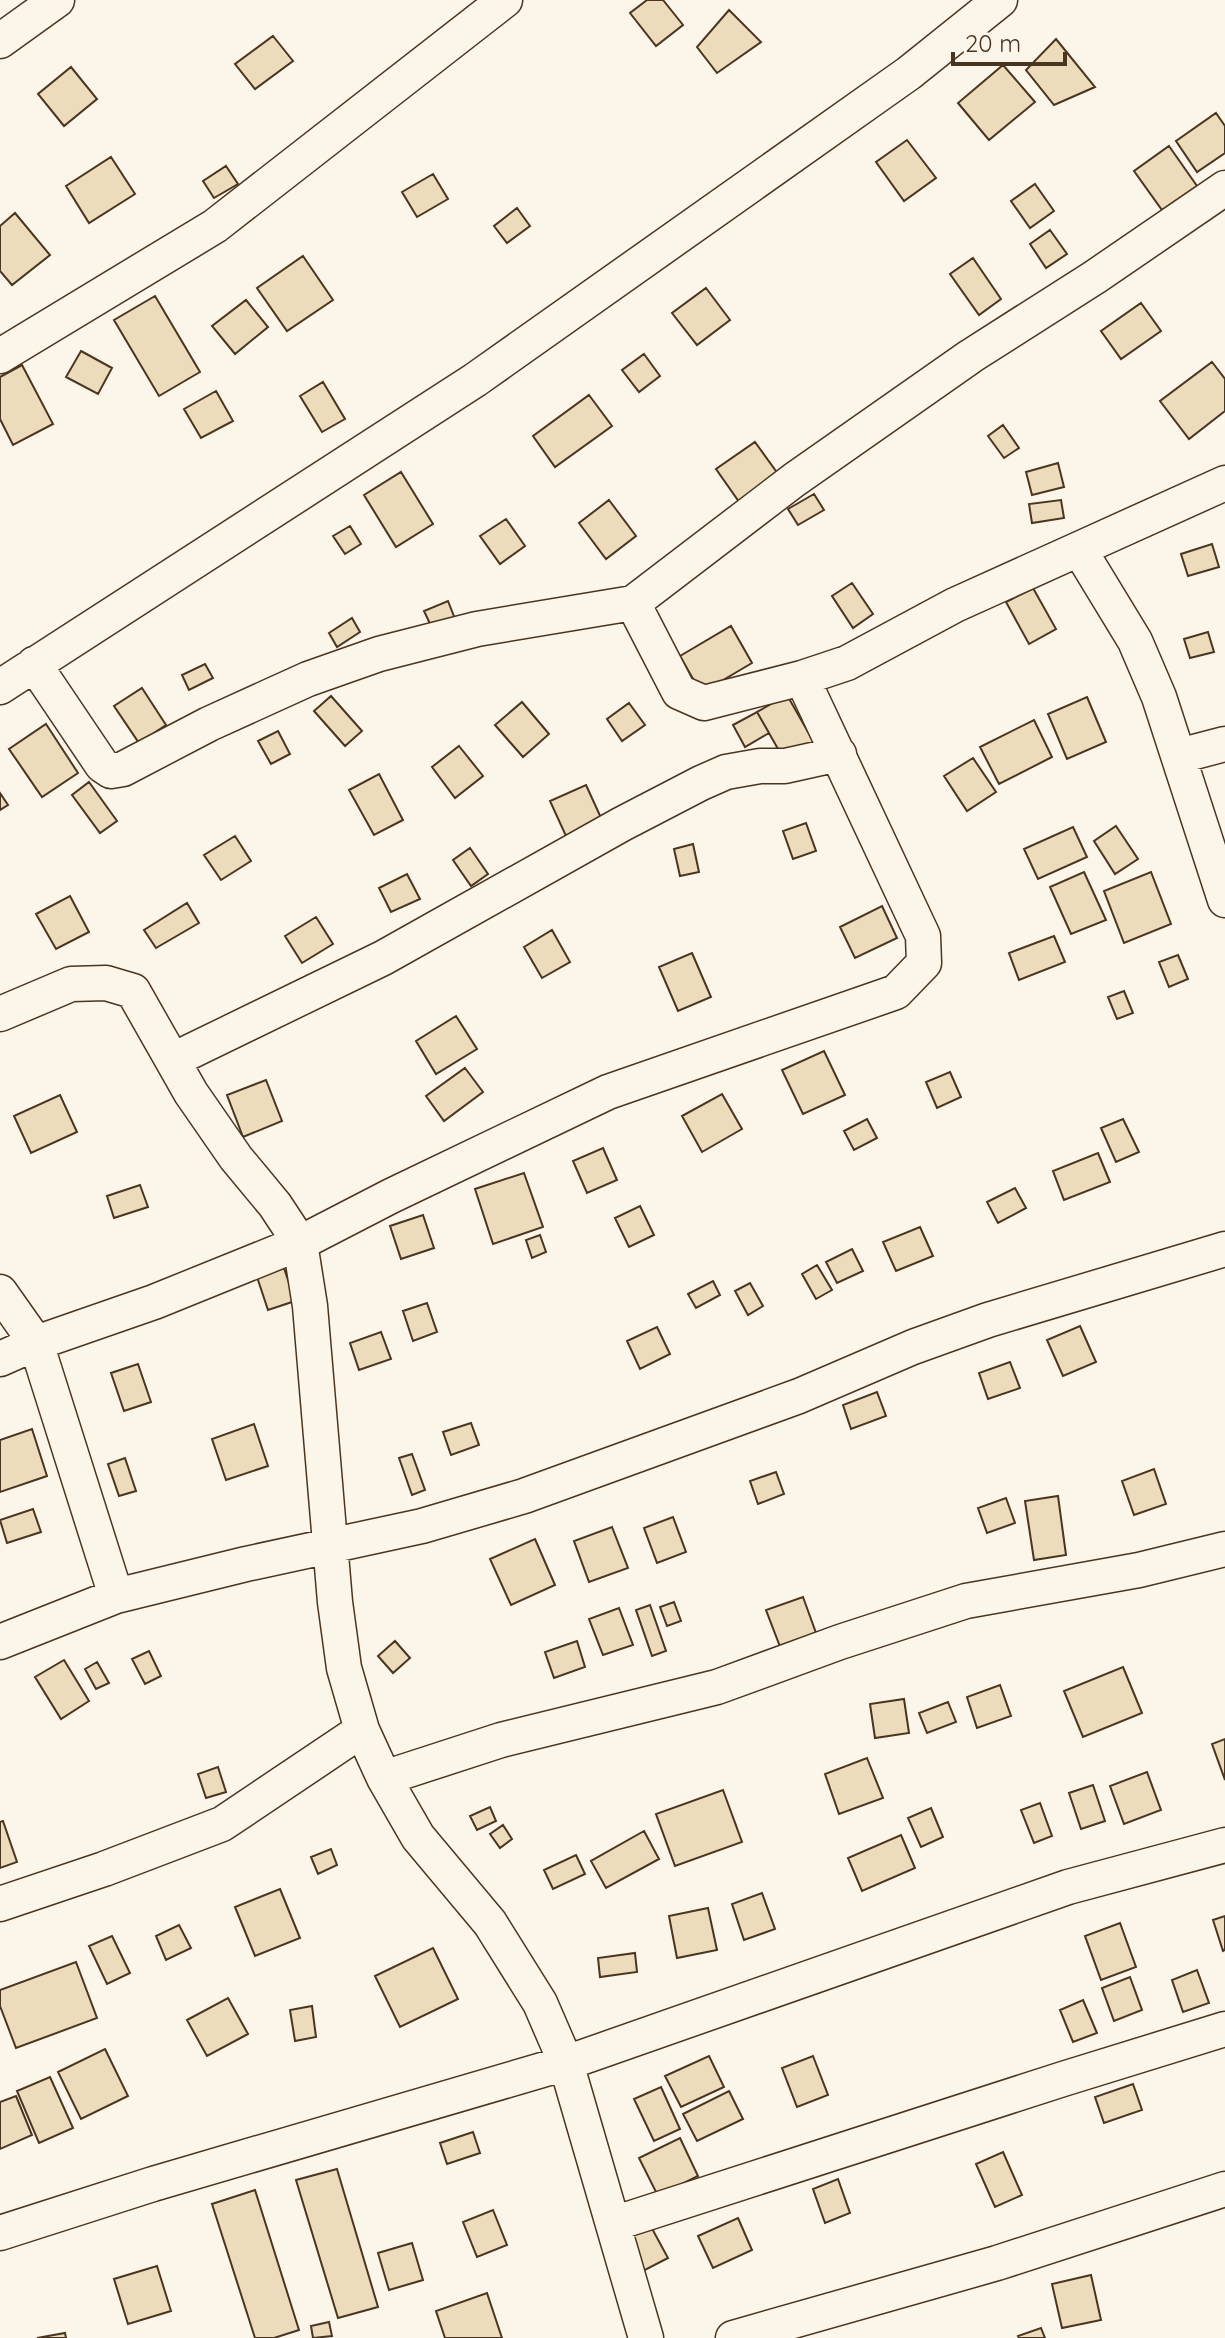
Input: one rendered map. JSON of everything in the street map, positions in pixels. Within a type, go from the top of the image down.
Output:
[{"type":"street","points":[[0,41],[57,0]]},
{"type":"street","points":[[0,356],[215,226],[505,0]]},
{"type":"street","points":[[0,687],[475,380],[909,73],[1000,0]]},
{"type":"street","points":[[34,664],[102,765],[111,771],[123,769],[209,724],[308,679],[379,654],[477,629],[633,603],[832,453],[971,356],[1095,277],[1225,188]]},
{"type":"street","points":[[633,603],[679,692],[704,703],[847,663],[1030,569],[1225,483]]},
{"type":"street","points":[[1079,549],[1135,641],[1159,697],[1225,900]]},
{"type":"street","points":[[0,1359],[300,1243],[608,1092],[896,992],[924,963],[923,936],[802,678]]},
{"type":"street","points":[[1179,756],[1225,744]]},
{"type":"street","points":[[173,1060],[383,958],[701,783],[726,772],[760,766],[785,766],[839,754]]},
{"type":"street","points":[[0,1014],[71,984],[106,983],[133,991],[236,1158],[275,1205],[300,1243],[310,1306],[335,1602],[344,1668],[362,1730],[384,1778],[418,1837],[490,1923],[540,2003],[566,2063],[646,2338]]},
{"type":"street","points":[[0,1642],[116,1596],[422,1526],[524,1496],[799,1396],[913,1347],[988,1320],[1225,1249]]},
{"type":"street","points":[[0,1292],[36,1343],[116,1596]]},
{"type":"street","points":[[384,1778],[501,1740],[717,1687],[966,1601],[1139,1570],[1225,1549]]},
{"type":"street","points":[[0,1904],[222,1824],[362,1730]]},
{"type":"street","points":[[0,2233],[168,2180],[566,2063],[1068,1887],[1225,1845]]},
{"type":"street","points":[[613,2224],[1225,2029]]},
{"type":"street","points":[[733,2338],[997,2263],[1225,2189]]},
{"type":"building","points":[[647,0],[663,0],[683,25],[656,46],[630,13]]},
{"type":"building","points":[[729,10],[761,42],[717,73],[697,47]]},
{"type":"building","points":[[273,36],[293,61],[255,89],[235,64]]},
{"type":"building","points":[[1056,39],[1095,87],[1054,105],[1026,70]]},
{"type":"building","points":[[1003,65],[1035,102],[989,140],[958,103]]},
{"type":"building","points":[[71,67],[97,99],[64,126],[38,94]]},
{"type":"building","points":[[1216,113],[1225,126],[1225,153],[1197,172],[1176,141]]},
{"type":"building","points":[[907,140],[936,178],[904,201],[876,162]]},
{"type":"building","points":[[1169,146],[1197,186],[1162,210],[1134,171]]},
{"type":"building","points":[[111,157],[135,194],[89,223],[66,186]]},
{"type":"building","points":[[226,166],[238,184],[214,198],[203,181]]},
{"type":"building","points":[[433,174],[448,199],[417,217],[402,192]]},
{"type":"building","points":[[1035,184],[1054,211],[1030,228],[1011,201]]},
{"type":"building","points":[[517,208],[530,226],[507,243],[494,226]]},
{"type":"building","points":[[15,213],[50,255],[12,285],[0,271],[0,226]]},
{"type":"building","points":[[1050,230],[1067,254],[1046,268],[1030,244]]},
{"type":"building","points":[[303,256],[333,300],[287,331],[257,288]]},
{"type":"building","points":[[973,258],[1001,299],[979,315],[950,274]]},
{"type":"building","points":[[706,288],[730,320],[697,345],[672,313]]},
{"type":"building","points":[[155,296],[200,372],[159,396],[114,320]]},
{"type":"building","points":[[246,300],[268,327],[235,354],[212,326]]},
{"type":"building","points":[[1141,303],[1161,331],[1121,359],[1101,331]]},
{"type":"building","points":[[81,351],[112,368],[98,394],[66,377]]},
{"type":"building","points":[[644,354],[660,376],[639,392],[622,370]]},
{"type":"building","points":[[1212,362],[1225,379],[1225,411],[1189,439],[1160,401]]},
{"type":"building","points":[[22,365],[53,424],[13,445],[0,419],[0,377]]},
{"type":"building","points":[[323,382],[345,419],[322,432],[300,396]]},
{"type":"building","points":[[216,391],[233,421],[201,438],[184,409]]},
{"type":"building","points":[[589,395],[612,426],[555,467],[533,436]]},
{"type":"building","points":[[1003,425],[1019,448],[1004,458],[988,436]]},
{"type":"building","points":[[755,442],[781,478],[742,506],[716,469]]},
{"type":"building","points":[[1058,463],[1064,487],[1032,495],[1026,472]]},
{"type":"building","points":[[401,472],[433,524],[396,547],[364,495]]},
{"type":"building","points":[[814,494],[824,510],[798,525],[788,509]]},
{"type":"building","points":[[609,500],[636,536],[606,559],[579,523]]},
{"type":"building","points":[[1061,500],[1064,518],[1032,523],[1029,504]]},
{"type":"building","points":[[506,519],[525,546],[500,564],[480,536]]},
{"type":"building","points":[[350,526],[361,544],[345,554],[333,536]]},
{"type":"building","points":[[1212,544],[1219,567],[1188,576],[1181,554]]},
{"type":"building","points":[[852,583],[873,614],[853,628],[832,596]]},
{"type":"building","points":[[1033,588],[1056,629],[1029,644],[1006,602]]},
{"type":"building","points":[[448,601],[455,619],[432,628],[424,611]]},
{"type":"building","points":[[352,618],[360,632],[337,647],[329,633]]},
{"type":"building","points":[[731,626],[752,663],[701,693],[680,656]]},
{"type":"building","points":[[1208,632],[1214,652],[1190,658],[1184,639]]},
{"type":"building","points":[[205,664],[213,678],[189,690],[182,675]]},
{"type":"building","points":[[142,688],[166,725],[139,743],[114,706]]},
{"type":"building","points":[[787,695],[816,746],[786,763],[757,712]]},
{"type":"building","points":[[331,696],[362,731],[345,746],[314,711]]},
{"type":"building","points":[[1087,697],[1106,742],[1067,759],[1048,714]]},
{"type":"building","points":[[522,702],[549,734],[523,757],[495,725]]},
{"type":"building","points":[[629,703],[645,725],[622,741],[607,719]]},
{"type":"building","points":[[757,712],[769,733],[745,747],[733,725]]},
{"type":"building","points":[[1034,720],[1052,757],[999,784],[980,747]]},
{"type":"building","points":[[46,724],[78,773],[42,797],[9,749]]},
{"type":"building","points":[[278,731],[290,754],[271,764],[258,741]]},
{"type":"building","points":[[459,746],[483,776],[455,798],[432,767]]},
{"type":"building","points":[[973,758],[996,792],[967,811],[944,776]]},
{"type":"building","points":[[379,774],[403,820],[374,835],[349,790]]},
{"type":"building","points":[[89,782],[117,821],[100,833],[72,795]]},
{"type":"building","points":[[586,785],[602,820],[566,836],[550,801]]},
{"type":"building","points":[[0,793],[8,805],[0,810]]},
{"type":"building","points":[[806,823],[816,851],[793,859],[783,831]]},
{"type":"building","points":[[1116,826],[1138,859],[1115,874],[1094,841]]},
{"type":"building","points":[[1073,827],[1087,857],[1038,879],[1024,849]]},
{"type":"building","points":[[235,836],[251,861],[221,880],[204,855]]},
{"type":"building","points":[[693,844],[699,872],[680,876],[674,849]]},
{"type":"building","points":[[470,848],[488,874],[471,886],[453,860]]},
{"type":"building","points":[[1084,872],[1106,920],[1071,934],[1050,887]]},
{"type":"building","points":[[1151,872],[1171,924],[1124,943],[1104,891]]},
{"type":"building","points":[[407,874],[420,899],[391,912],[379,888]]},
{"type":"building","points":[[70,896],[89,932],[56,949],[36,914]]},
{"type":"building","points":[[187,903],[199,923],[156,948],[144,930]]},
{"type":"building","points":[[882,906],[897,938],[855,958],[840,927]]},
{"type":"building","points":[[316,917],[333,944],[302,963],[285,936]]},
{"type":"building","points":[[552,930],[570,962],[542,978],[524,947]]},
{"type":"building","points":[[1054,936],[1065,962],[1019,980],[1009,953]]},
{"type":"building","points":[[692,953],[711,997],[678,1011],[659,967]]},
{"type":"building","points":[[1178,955],[1188,979],[1169,987],[1159,962]]},
{"type":"building","points":[[1124,991],[1133,1013],[1117,1019],[1108,997]]},
{"type":"building","points":[[456,1016],[477,1049],[436,1074],[416,1041]]},
{"type":"building","points":[[824,1051],[845,1095],[803,1114],[782,1070]]},
{"type":"building","points":[[465,1068],[483,1092],[444,1121],[426,1096]]},
{"type":"building","points":[[950,1072],[961,1097],[937,1108],[926,1082]]},
{"type":"building","points":[[266,1080],[282,1121],[243,1137],[227,1095]]},
{"type":"building","points":[[722,1094],[742,1129],[702,1152],[682,1116]]},
{"type":"building","points":[[60,1095],[77,1132],[31,1153],[14,1116]]},
{"type":"building","points":[[867,1119],[877,1138],[854,1150],[844,1131]]},
{"type":"building","points":[[1123,1119],[1139,1152],[1116,1162],[1101,1128]]},
{"type":"building","points":[[603,1148],[617,1180],[587,1193],[573,1161]]},
{"type":"building","points":[[1098,1153],[1110,1182],[1064,1200],[1053,1171]]},
{"type":"building","points":[[524,1173],[543,1227],[493,1244],[475,1189]]},
{"type":"building","points":[[140,1185],[148,1207],[114,1218],[107,1196]]},
{"type":"building","points":[[1015,1188],[1026,1208],[998,1223],[987,1202]]},
{"type":"building","points":[[640,1206],[654,1235],[629,1247],[615,1218]]},
{"type":"building","points":[[423,1215],[434,1248],[401,1259],[390,1226]]},
{"type":"building","points":[[920,1227],[933,1256],[896,1271],[883,1242]]},
{"type":"building","points":[[540,1235],[546,1252],[532,1258],[526,1240]]},
{"type":"building","points":[[852,1249],[863,1271],[837,1283],[826,1262]]},
{"type":"building","points":[[817,1265],[832,1290],[816,1299],[802,1274]]},
{"type":"building","points":[[284,1268],[295,1301],[268,1310],[257,1277]]},
{"type":"building","points":[[713,1281],[720,1295],[696,1308],[688,1294]]},
{"type":"building","points":[[750,1283],[763,1306],[748,1315],[735,1291]]},
{"type":"building","points":[[427,1303],[437,1332],[413,1341],[403,1311]]},
{"type":"building","points":[[1080,1326],[1096,1362],[1063,1376],[1047,1340]]},
{"type":"building","points":[[657,1327],[670,1354],[640,1369],[627,1341]]},
{"type":"building","points":[[381,1332],[391,1359],[359,1370],[350,1343]]},
{"type":"building","points":[[1010,1362],[1020,1388],[988,1399],[979,1373]]},
{"type":"building","points":[[138,1364],[151,1402],[124,1411],[111,1373]]},
{"type":"building","points":[[877,1392],[886,1416],[851,1429],[843,1405]]},
{"type":"building","points":[[471,1423],[479,1445],[451,1455],[443,1432]]},
{"type":"building","points":[[254,1424],[268,1466],[226,1480],[212,1439]]},
{"type":"building","points":[[32,1429],[47,1476],[0,1492],[0,1440]]},
{"type":"building","points":[[412,1454],[425,1490],[412,1495],[399,1458]]},
{"type":"building","points":[[125,1458],[136,1491],[119,1496],[108,1464]]},
{"type":"building","points":[[1154,1469],[1166,1504],[1134,1515],[1122,1481]]},
{"type":"building","points":[[776,1472],[784,1494],[758,1504],[750,1481]]},
{"type":"building","points":[[1058,1496],[1066,1555],[1034,1560],[1025,1501]]},
{"type":"building","points":[[1006,1498],[1015,1523],[987,1533],[978,1508]]},
{"type":"building","points":[[33,1509],[41,1532],[7,1543],[0,1520]]},
{"type":"building","points":[[673,1517],[686,1552],[657,1563],[644,1528]]},
{"type":"building","points":[[612,1527],[628,1568],[589,1582],[574,1541]]},
{"type":"building","points":[[535,1539],[555,1585],[511,1605],[490,1559]]},
{"type":"building","points":[[803,1597],[820,1644],[784,1657],[766,1610]]},
{"type":"building","points":[[674,1602],[681,1621],[667,1626],[660,1607]]},
{"type":"building","points":[[650,1605],[666,1651],[652,1656],[636,1610]]},
{"type":"building","points":[[619,1608],[633,1645],[603,1655],[589,1619]]},
{"type":"building","points":[[395,1641],[410,1658],[393,1673],[378,1656]]},
{"type":"building","points":[[577,1641],[585,1667],[554,1678],[545,1652]]},
{"type":"building","points":[[149,1651],[161,1676],[145,1684],[132,1659]]},
{"type":"building","points":[[64,1660],[89,1701],[61,1719],[35,1677]]},
{"type":"building","points":[[97,1662],[109,1683],[96,1689],[85,1669]]},
{"type":"building","points":[[1123,1667],[1142,1713],[1083,1737],[1064,1691]]},
{"type":"building","points":[[1000,1685],[1011,1716],[977,1728],[967,1697]]},
{"type":"building","points":[[904,1699],[909,1733],[875,1738],[870,1704]]},
{"type":"building","points":[[948,1702],[956,1722],[927,1733],[919,1713]]},
{"type":"building","points":[[1225,1739],[1225,1780],[1212,1744]]},
{"type":"building","points":[[867,1758],[883,1798],[839,1814],[825,1774]]},
{"type":"building","points":[[218,1767],[226,1792],[206,1798],[198,1774]]},
{"type":"building","points":[[1147,1772],[1161,1810],[1124,1824],[1110,1786]]},
{"type":"building","points":[[1093,1785],[1105,1821],[1081,1829],[1069,1793]]},
{"type":"building","points":[[723,1790],[742,1842],[675,1866],[656,1814]]},
{"type":"building","points":[[1040,1803],[1052,1836],[1034,1843],[1021,1810]]},
{"type":"building","points":[[490,1807],[496,1821],[477,1830],[470,1816]]},
{"type":"building","points":[[931,1808],[943,1837],[921,1847],[908,1818]]},
{"type":"building","points":[[3,1821],[17,1862],[0,1868],[0,1822]]},
{"type":"building","points":[[503,1825],[512,1839],[500,1848],[490,1834]]},
{"type":"building","points":[[644,1831],[659,1859],[606,1888],[591,1861]]},
{"type":"building","points":[[901,1835],[915,1868],[862,1891],[848,1858]]},
{"type":"building","points":[[331,1849],[337,1865],[318,1874],[311,1857]]},
{"type":"building","points":[[576,1855],[585,1874],[553,1889],[544,1870]]},
{"type":"building","points":[[280,1889],[300,1938],[255,1956],[235,1907]]},
{"type":"building","points":[[762,1893],[775,1929],[744,1940],[732,1904]]},
{"type":"building","points":[[708,1908],[717,1950],[677,1958],[669,1916]]},
{"type":"building","points":[[1225,1916],[1225,1950],[1223,1951],[1213,1920]]},
{"type":"building","points":[[1120,1923],[1136,1967],[1101,1980],[1085,1936]]},
{"type":"building","points":[[179,1925],[191,1948],[166,1960],[156,1936]]},
{"type":"building","points":[[112,1936],[130,1973],[107,1984],[89,1946]]},
{"type":"building","points":[[433,1948],[458,1999],[400,2027],[375,1976]]},
{"type":"building","points":[[635,1953],[637,1972],[600,1977],[598,1958]]},
{"type":"building","points":[[76,1962],[97,2018],[16,2048],[0,2006],[0,1990]]},
{"type":"building","points":[[1197,1970],[1209,2003],[1183,2012],[1172,1980]]},
{"type":"building","points":[[1130,1977],[1142,2010],[1114,2021],[1102,1988]]},
{"type":"building","points":[[228,1998],[248,2034],[207,2056],[187,2020]]},
{"type":"building","points":[[1083,2000],[1097,2033],[1073,2042],[1060,2010]]},
{"type":"building","points":[[312,2006],[316,2037],[295,2041],[290,2010]]},
{"type":"building","points":[[105,2049],[128,2096],[81,2119],[58,2072]]},
{"type":"building","points":[[709,2056],[724,2087],[681,2107],[665,2076]]},
{"type":"building","points":[[813,2056],[828,2095],[797,2107],[782,2068]]},
{"type":"building","points":[[50,2077],[73,2128],[39,2143],[17,2091]]},
{"type":"building","points":[[1133,2084],[1142,2110],[1104,2123],[1095,2097]]},
{"type":"building","points":[[661,2087],[680,2129],[654,2141],[634,2099]]},
{"type":"building","points":[[729,2091],[743,2119],[697,2141],[683,2114]]},
{"type":"building","points":[[16,2096],[32,2135],[0,2149],[0,2102]]},
{"type":"building","points":[[473,2132],[480,2153],[447,2164],[440,2143]]},
{"type":"building","points":[[680,2138],[698,2176],[658,2196],[639,2158]]},
{"type":"building","points":[[1003,2152],[1022,2195],[995,2207],[976,2164]]},
{"type":"building","points":[[337,2169],[378,2307],[338,2318],[296,2180]]},
{"type":"building","points":[[838,2179],[850,2213],[825,2223],[813,2189]]},
{"type":"building","points":[[255,2190],[299,2330],[274,2338],[255,2338],[212,2204]]},
{"type":"building","points":[[493,2210],[507,2245],[477,2257],[463,2222]]},
{"type":"building","points":[[738,2218],[752,2250],[713,2268],[698,2236]]},
{"type":"building","points":[[649,2223],[668,2258],[643,2271],[624,2237]]},
{"type":"building","points":[[412,2243],[423,2280],[389,2290],[378,2253]]},
{"type":"building","points":[[157,2266],[171,2311],[128,2324],[114,2279]]},
{"type":"building","points":[[1091,2275],[1101,2320],[1062,2328],[1052,2284]]},
{"type":"building","points":[[487,2293],[502,2338],[445,2338],[436,2311]]},
{"type":"building","points":[[329,2322],[332,2336],[313,2338],[311,2326]]},
{"type":"building","points":[[1041,2328],[1045,2338],[1018,2336]]},
{"type":"building","points":[[65,2333],[66,2338],[37,2338]]}]
